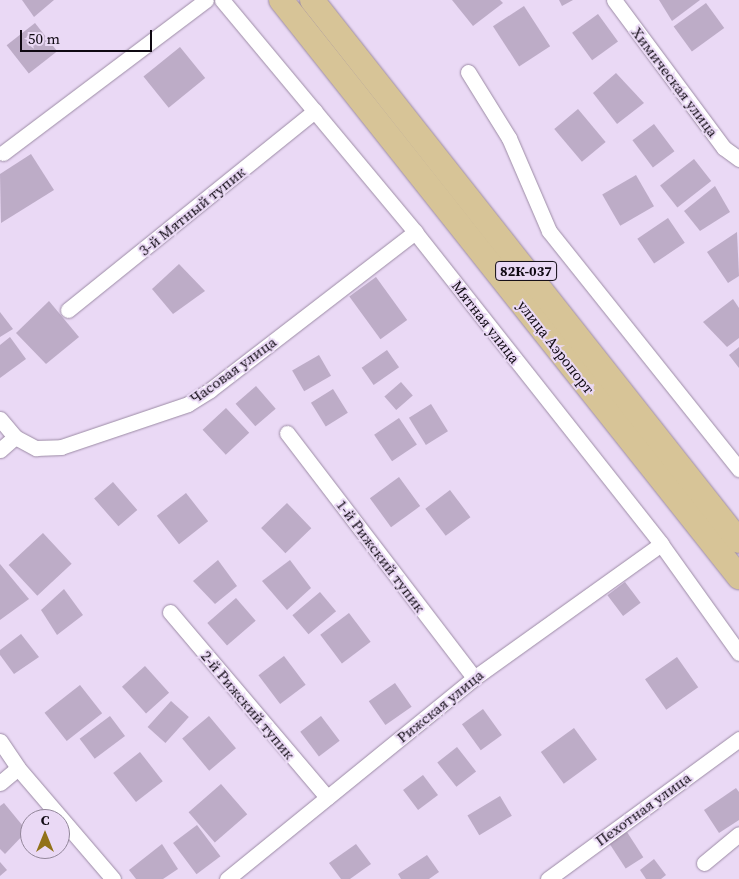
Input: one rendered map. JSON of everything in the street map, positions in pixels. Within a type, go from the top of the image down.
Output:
[{"type":"main road","name":"улица Аэропорт","points":[[281,0],[739,578]]},
{"type":"main road","name":"улица Аэропорт","points":[[312,0],[739,541]]},
{"type":"street","points":[[3,153],[206,0]]},
{"type":"street","name":"Мятная улица","points":[[222,0],[415,232],[661,544],[739,652]]},
{"type":"street","name":"Химическая улица","points":[[614,0],[724,148],[739,160]]},
{"type":"street","points":[[468,72],[509,138],[549,230],[739,469]]},
{"type":"street","name":"3-й Мятный тупик","points":[[68,310],[315,111]]},
{"type":"street","name":"Часовая улица","points":[[15,437],[36,448],[61,447],[188,404],[210,390],[415,232]]},
{"type":"street","points":[[0,419],[15,437],[0,450]]},
{"type":"street","name":"1-й Рижский тупик","points":[[287,433],[474,678]]},
{"type":"street","name":"Рижская улица","points":[[227,879],[474,678],[661,544]]},
{"type":"street","name":"2-й Рижский тупик","points":[[170,612],[327,797]]},
{"type":"street","name":"Пехотная улица","points":[[548,879],[739,739]]},
{"type":"street","points":[[0,741],[18,768],[113,879]]},
{"type":"street","points":[[0,783],[18,768]]},
{"type":"street","points":[[704,863],[739,834]]},
{"type":"building","points":[[22,0],[54,0],[34,17]]},
{"type":"building","points":[[452,0],[500,0],[503,3],[473,26]]},
{"type":"building","points":[[559,0],[573,0],[562,6]]},
{"type":"building","points":[[659,0],[700,0],[672,21]]},
{"type":"building","points":[[706,3],[724,28],[692,52],[674,27]]},
{"type":"building","points":[[524,6],[550,46],[519,66],[493,26]]},
{"type":"building","points":[[598,14],[618,42],[592,60],[572,33]]},
{"type":"building","points":[[35,23],[57,51],[29,74],[7,45]]},
{"type":"building","points":[[180,47],[205,78],[169,108],[143,77]]},
{"type":"building","points":[[616,73],[644,103],[617,124],[593,93]]},
{"type":"building","points":[[578,109],[606,142],[582,162],[554,129]]},
{"type":"building","points":[[654,124],[674,151],[653,167],[632,140]]},
{"type":"building","points":[[31,154],[54,190],[1,223],[0,174]]},
{"type":"building","points":[[694,159],[711,181],[677,208],[660,185]]},
{"type":"building","points":[[636,175],[654,206],[620,226],[602,194]]},
{"type":"building","points":[[715,186],[730,212],[700,231],[684,211]]},
{"type":"building","points":[[668,218],[685,243],[654,264],[637,239]]},
{"type":"building","points":[[737,232],[739,276],[728,283],[707,252]]},
{"type":"building","points":[[179,264],[205,291],[173,314],[152,289]]},
{"type":"building","points":[[376,277],[407,320],[380,339],[349,296]]},
{"type":"building","points":[[733,299],[739,308],[739,338],[727,347],[703,322]]},
{"type":"building","points":[[49,301],[79,337],[46,364],[16,333]]},
{"type":"building","points":[[0,312],[13,329],[0,337]]},
{"type":"building","points":[[10,337],[26,359],[0,378],[0,345]]},
{"type":"building","points":[[739,347],[739,368],[729,355]]},
{"type":"building","points":[[387,350],[399,367],[374,385],[362,368]]},
{"type":"building","points":[[319,355],[331,376],[304,391],[292,370]]},
{"type":"building","points":[[401,382],[413,396],[396,410],[384,396]]},
{"type":"building","points":[[256,386],[276,409],[255,426],[236,404]]},
{"type":"building","points":[[333,389],[348,413],[326,427],[311,403]]},
{"type":"building","points":[[431,404],[448,431],[426,445],[409,418]]},
{"type":"building","points":[[226,408],[249,433],[226,455],[203,430]]},
{"type":"building","points":[[399,418],[417,445],[392,461],[374,435]]},
{"type":"building","points":[[399,477],[420,506],[391,527],[370,498]]},
{"type":"building","points":[[113,482],[137,510],[118,526],[94,498]]},
{"type":"building","points":[[450,490],[470,517],[446,536],[425,509]]},
{"type":"building","points":[[186,493],[208,521],[179,544],[157,516]]},
{"type":"building","points":[[287,503],[311,528],[285,553],[261,528]]},
{"type":"building","points":[[43,533],[72,564],[37,596],[9,565]]},
{"type":"building","points":[[218,560],[237,586],[215,604],[193,581]]},
{"type":"building","points":[[290,560],[311,588],[287,610],[262,581]]},
{"type":"building","points":[[0,564],[29,599],[0,620]]},
{"type":"building","points":[[625,582],[641,603],[623,616],[607,595]]},
{"type":"building","points":[[64,589],[83,615],[57,635],[41,610]]},
{"type":"building","points":[[320,592],[336,611],[308,634],[292,615]]},
{"type":"building","points":[[236,598],[256,621],[227,646],[207,623]]},
{"type":"building","points":[[349,613],[371,642],[342,663],[320,635]]},
{"type":"building","points":[[21,634],[39,657],[14,674],[0,655],[0,650]]},
{"type":"building","points":[[284,656],[306,685],[280,704],[258,675]]},
{"type":"building","points":[[677,657],[698,687],[666,710],[645,679]]},
{"type":"building","points":[[145,666],[169,693],[146,713],[122,687]]},
{"type":"building","points":[[395,683],[412,707],[385,725],[369,701]]},
{"type":"building","points":[[80,685],[102,713],[67,741],[45,713]]},
{"type":"building","points":[[171,701],[189,717],[165,743],[148,727]]},
{"type":"building","points":[[483,709],[502,735],[481,750],[462,724]]},
{"type":"building","points":[[110,716],[125,736],[95,759],[80,739]]},
{"type":"building","points":[[209,716],[236,748],[209,771],[182,738]]},
{"type":"building","points":[[321,716],[340,741],[319,756],[300,732]]},
{"type":"building","points":[[574,728],[597,760],[564,784],[541,752]]},
{"type":"building","points":[[457,747],[476,771],[456,787],[437,762]]},
{"type":"building","points":[[140,752],[163,781],[136,802],[113,773]]},
{"type":"building","points":[[423,775],[438,795],[418,810],[403,790]]},
{"type":"building","points":[[221,784],[247,814],[215,842],[189,812]]},
{"type":"building","points":[[736,788],[739,792],[739,820],[719,833],[704,810]]},
{"type":"building","points":[[500,796],[512,816],[479,835],[467,816]]},
{"type":"building","points":[[4,803],[20,822],[20,838],[5,854],[0,849],[0,806]]},
{"type":"building","points":[[197,825],[220,856],[197,874],[173,843]]},
{"type":"building","points":[[627,832],[643,857],[626,869],[609,843]]},
{"type":"building","points":[[162,844],[178,869],[163,879],[136,879],[129,870]]},
{"type":"building","points":[[356,844],[371,864],[350,879],[341,879],[329,863]]},
{"type":"building","points":[[427,855],[439,872],[429,879],[401,879],[398,874]]},
{"type":"building","points":[[654,859],[666,875],[661,879],[646,879],[640,870]]},
{"type":"building","points":[[0,862],[7,870],[0,876]]}]
